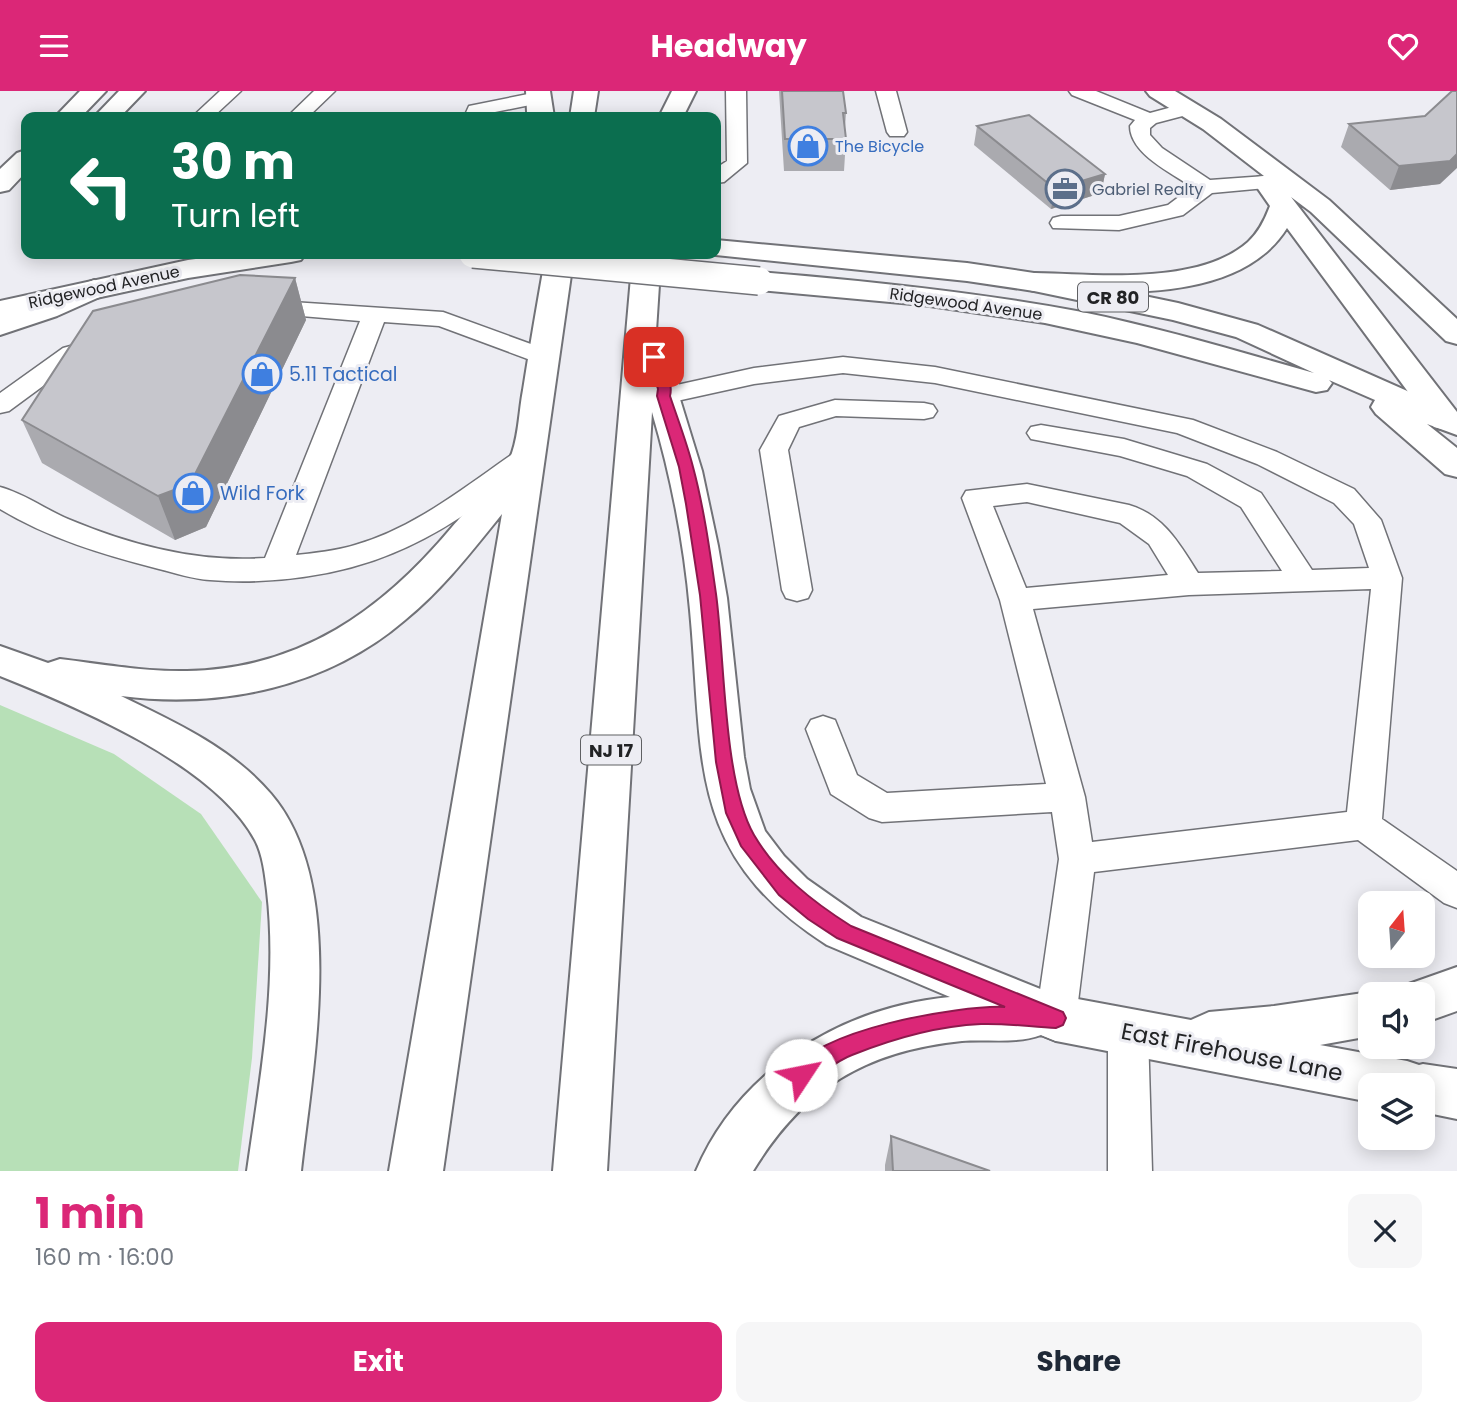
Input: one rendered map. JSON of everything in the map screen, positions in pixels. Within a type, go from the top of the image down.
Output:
[{"type":"main road","points":[[72,112],[94,91]]},
{"type":"main road","points":[[111,112],[133,91]]},
{"type":"main road","points":[[583,112],[586,91]]},
{"type":"main road","points":[[657,112],[659,91]]},
{"type":"main road","points":[[674,112],[684,91]]},
{"type":"main road","points":[[1158,91],[1248,151],[1320,206],[1457,335]]},
{"type":"main road","points":[[1248,151],[1266,182],[1452,422]]},
{"type":"main road","points":[[0,184],[21,163]]},
{"type":"main road","points":[[1034,282],[1158,281],[1211,271],[1253,253],[1276,226],[1284,205]]},
{"type":"main road","name":"Ridgewood Avenue","points":[[721,250],[759,266],[1086,322],[1161,340],[1452,422]]},
{"type":"main road","name":"Ridgewood Avenue","points":[[0,292],[135,259]]},
{"type":"main road","name":"Ridgewood Avenue","points":[[0,310],[250,259]]},
{"type":"main road","points":[[416,1171],[559,259]]},
{"type":"main road","name":"Ridgewood Avenue","points":[[592,259],[759,266],[944,269],[1034,282],[1178,312],[1247,331],[1452,422]]},
{"type":"main road","name":"NJ 17","points":[[580,1171],[647,259]]},
{"type":"main road","points":[[0,325],[47,310],[94,289]]},
{"type":"main road","points":[[641,328],[665,389],[663,396],[686,467],[694,504],[708,595],[724,762],[735,813],[748,841],[785,889],[844,932],[1056,1018]]},
{"type":"main road","points":[[1380,401],[1457,466]]},
{"type":"main road","points":[[17,666],[202,685],[249,679],[297,667],[332,652],[372,629],[401,604],[461,542],[529,456]]},
{"type":"main road","points":[[17,666],[166,735],[211,765],[245,795],[273,830],[284,858],[293,911],[295,965],[274,1171]]},
{"type":"main road","points":[[1435,997],[1457,989]]},
{"type":"main road","points":[[723,1171],[741,1138],[763,1111],[815,1063],[845,1048],[910,1026],[957,1018],[981,1015],[1056,1018]]},
{"type":"main road","points":[[1142,1035],[1274,1029],[1358,1016]]},
{"type":"main road","name":"East Firehouse Lane","points":[[1056,1018],[1358,1076]]},
{"type":"main road","points":[[1435,1090],[1457,1094]]},
{"type":"lane","points":[[208,112],[232,91]]},
{"type":"lane","points":[[302,112],[325,91]]},
{"type":"lane","points":[[721,174],[737,163],[736,91]]},
{"type":"lane","points":[[886,91],[897,132]]},
{"type":"lane","points":[[1079,91],[1149,119]]},
{"type":"lane","points":[[475,112],[539,102]]},
{"type":"lane","points":[[1187,109],[1149,119],[1140,126],[1139,136],[1155,152],[1206,187]]},
{"type":"lane","points":[[1061,223],[1119,223],[1175,210],[1206,187],[1266,182]]},
{"type":"lane","points":[[240,310],[253,307],[443,319],[544,357]]},
{"type":"lane","points":[[277,566],[375,314]]},
{"type":"lane","points":[[0,405],[72,353],[123,340]]},
{"type":"lane","points":[[663,396],[754,376],[843,365],[935,375],[1184,426],[1267,458],[1344,496],[1367,520],[1387,577],[1364,825]]},
{"type":"lane","points":[[797,590],[774,450],[788,422],[835,408],[924,411]]},
{"type":"lane","points":[[1041,433],[1124,448],[1197,470],[1251,500],[1303,580]]},
{"type":"lane","points":[[0,496],[18,508],[127,551],[209,570],[277,566],[358,555],[393,541],[427,525],[529,456]]},
{"type":"lane","points":[[1056,1018],[1077,859],[1067,797],[1015,600],[976,498],[1027,493],[1129,515],[1160,537],[1189,584]]},
{"type":"lane","points":[[1015,600],[1189,584],[1387,577]]},
{"type":"lane","points":[[823,729],[843,784],[882,808],[1067,797]]},
{"type":"lane","points":[[1077,859],[1364,825],[1457,892]]},
{"type":"lane","points":[[1130,1171],[1142,1035]]},
{"type":"green space","points":[[0,705],[114,754],[201,814],[262,902],[252,1058],[238,1171],[0,1171]]},
{"type":"building","points":[[782,91],[843,91],[846,139],[785,139]]},
{"type":"building","points":[[1452,91],[1457,91],[1457,154],[1450,161],[1399,166],[1349,124],[1425,116]]},
{"type":"building","points":[[1029,115],[1105,174],[1055,189],[977,126]]},
{"type":"building","points":[[240,275],[295,278],[190,484],[158,496],[22,420],[93,311]]},
{"type":"building","points":[[891,1136],[990,1171],[893,1171]]},
{"type":"place","name":"The Bicycle","points":[[808,146]]},
{"type":"place","name":"Gabriel Realty","points":[[1065,189]]},
{"type":"place","name":"5.11 Tactical","points":[[262,374]]},
{"type":"place","name":"Wild Fork","points":[[193,493]]},
{"type":"route","points":[[654,357],[665,389],[663,396],[686,467],[694,504],[715,652],[724,762],[735,813],[748,841],[785,889],[844,932],[1056,1018],[981,1015],[910,1026],[845,1048],[815,1063],[801,1075]]}]
